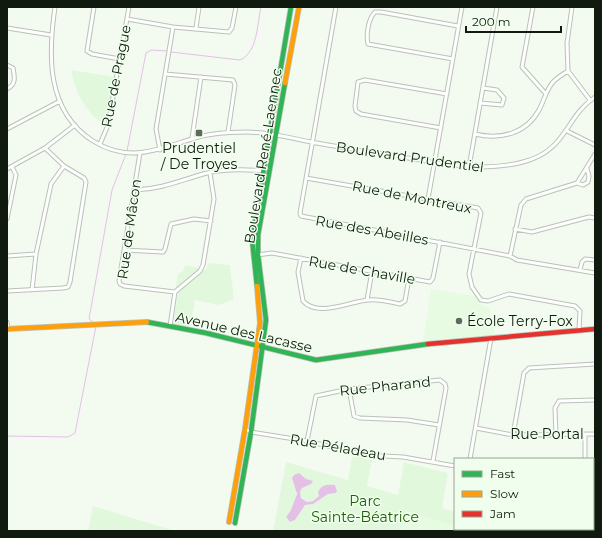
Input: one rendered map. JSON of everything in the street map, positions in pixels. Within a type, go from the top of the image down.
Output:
[{"type":"street","points":[[7,169],[45,148],[75,125],[60,101],[51,66],[51,35],[56,7]]},
{"type":"street","points":[[94,7],[87,48],[88,52],[120,59]]},
{"type":"street","name":"Rue de Prague","points":[[100,144],[108,125],[129,7]]},
{"type":"street","points":[[196,28],[199,7]]},
{"type":"street","points":[[127,19],[173,27],[229,32],[232,28],[236,7]]},
{"type":"street","name":"Boulevard René-Laennec","points":[[229,522],[245,428],[260,315],[256,256],[258,234],[291,7]]},
{"type":"street","name":"Boulevard René-Laennec","points":[[235,523],[251,432],[266,314],[252,239],[264,171],[299,7]]},
{"type":"street","name":"Rue des Abeilles","points":[[336,7],[300,213],[303,218],[440,242],[510,256],[517,260],[595,273]]},
{"type":"street","points":[[428,199],[462,7]]},
{"type":"street","points":[[469,167],[497,7]]},
{"type":"street","points":[[533,7],[522,67],[546,94]]},
{"type":"street","points":[[572,7],[568,43],[568,71],[590,100]]},
{"type":"street","points":[[453,59],[368,44],[367,39],[370,16],[375,12],[381,12],[458,26]]},
{"type":"street","points":[[160,150],[156,129],[173,27]]},
{"type":"street","points":[[7,28],[51,35]]},
{"type":"street","points":[[7,65],[13,68],[14,82],[13,85],[7,89]]},
{"type":"street","points":[[475,134],[485,136],[507,136],[521,130],[534,119],[553,82],[568,71]]},
{"type":"street","points":[[165,74],[233,80],[235,85],[228,132]]},
{"type":"street","points":[[192,138],[202,77]]},
{"type":"street","points":[[441,128],[361,114],[356,111],[355,106],[358,82],[365,80],[447,94]]},
{"type":"street","points":[[480,103],[502,106],[504,98],[498,90],[483,88]]},
{"type":"street","name":"Boulevard Prudentiel","points":[[75,125],[100,144],[122,152],[140,153],[160,150],[192,138],[228,132],[273,134],[434,163],[491,168],[536,158],[554,146],[590,100],[595,97]]},
{"type":"street","points":[[7,129],[60,101]]},
{"type":"street","points":[[567,131],[595,145]]},
{"type":"street","points":[[7,292],[62,288],[68,287],[70,282],[86,182],[84,178],[64,166],[45,148]]},
{"type":"street","name":"Rue de Mâcon","points":[[140,153],[119,281],[121,286],[175,292]]},
{"type":"street","points":[[577,183],[595,154]]},
{"type":"street","points":[[7,219],[8,208],[16,175],[12,166]]},
{"type":"street","points":[[32,290],[36,254],[50,189],[64,166]]},
{"type":"street","points":[[135,190],[165,187],[210,173],[239,169],[264,171]]},
{"type":"street","points":[[510,256],[518,212],[526,199],[577,183],[583,184],[588,182],[589,176],[587,169]]},
{"type":"street","points":[[170,326],[175,292],[202,268],[214,199],[210,173]]},
{"type":"street","name":"Rue de Montreux","points":[[306,178],[478,208],[480,213],[474,249]]},
{"type":"street","points":[[515,230],[532,232],[589,217],[595,218]]},
{"type":"street","points":[[124,250],[163,252],[171,224],[192,219],[211,222]]},
{"type":"street","name":"Rue de Chaville","points":[[256,256],[272,253],[430,282],[433,278],[440,242]]},
{"type":"street","points":[[474,249],[469,274],[470,280],[481,300],[488,301],[510,294],[575,306],[580,311],[579,330]]},
{"type":"street","points":[[7,256],[36,254]]},
{"type":"street","points":[[301,258],[298,272],[302,301],[305,304],[322,308],[367,300],[400,304],[405,300],[409,278]]},
{"type":"street","points":[[580,270],[582,262],[585,259],[595,260]]},
{"type":"street","points":[[367,300],[372,271]]},
{"type":"street","points":[[7,322],[7,329]]},
{"type":"street","name":"Avenue des Lacasse","points":[[7,329],[144,322],[170,326],[316,360],[394,347],[595,329]]},
{"type":"street","points":[[470,458],[491,338]]},
{"type":"street","points":[[513,435],[524,373],[529,368],[595,364]]},
{"type":"street","name":"Rue Pharand","points":[[307,441],[316,396],[349,389],[440,380],[445,384],[446,388],[432,461]]},
{"type":"street","points":[[349,389],[354,416],[360,418],[407,420],[439,425]]},
{"type":"street","points":[[556,436],[555,408],[558,401],[595,400]]},
{"type":"street","name":"Rue Péladeau","points":[[245,428],[251,432],[307,441],[365,455],[403,457],[454,466]]},
{"type":"street","name":"Rue Portal","points":[[476,428],[513,435],[556,436],[595,434]]},
{"type":"street","points":[[585,434],[585,458]]},
{"type":"shaded area","name":"École Terry-Fox","points":[[431,289],[475,296],[482,305],[489,307],[495,335],[423,341]]},
{"type":"shaded area","points":[[299,473],[306,479],[313,481],[311,484],[302,488],[300,492],[301,498],[307,502],[313,501],[319,496],[318,492],[325,486],[335,485],[337,491],[336,493],[328,494],[313,504],[305,505],[295,520],[290,522],[286,517],[291,510],[297,494],[292,478],[294,475]]},
{"type":"shaded area","points":[[404,511],[454,526],[454,531],[401,531]]},
{"type":"green space","points":[[71,70],[116,77],[106,126],[92,114],[82,102]]},
{"type":"green space","points":[[208,263],[230,265],[234,299],[219,305],[195,300],[190,328],[173,324],[178,293],[175,290],[178,274],[183,271],[185,265],[206,270]]},
{"type":"green space","name":"Parc Sainte-Béatrice","points":[[352,456],[372,460],[367,486],[398,495],[404,462],[448,473],[442,508],[454,512],[454,526],[405,511],[401,531],[273,531],[286,462],[348,480]],"holes":[[[304,477],[309,485],[302,488],[299,495],[307,502],[313,501],[319,495],[319,490],[325,486],[335,485],[337,491],[336,493],[328,494],[313,504],[305,505],[295,520],[290,522],[286,517],[296,496],[296,486],[294,482]]]},
{"type":"green space","points":[[93,506],[175,531],[88,531]]},
{"type":"waterway","points":[[171,52],[240,60],[246,56],[254,44],[261,7]]},
{"type":"waterway","points":[[127,151],[146,53],[151,50],[168,51]]},
{"type":"waterway","points":[[93,322],[89,319],[112,190],[126,154]]},
{"type":"waterway","points":[[7,436],[68,437],[75,433],[96,326]]},
{"type":"traffic: fast","points":[[257,286],[252,239],[291,7]]},
{"type":"traffic: fast","points":[[235,523],[251,432],[266,320],[258,255],[258,235],[285,83]]},
{"type":"traffic: fast","points":[[147,322],[206,333],[316,360],[428,344]]},
{"type":"traffic: slow","points":[[285,83],[299,7]]},
{"type":"traffic: slow","points":[[229,522],[245,429],[260,323],[257,286]]},
{"type":"traffic: slow","points":[[7,329],[147,322]]},
{"type":"traffic: jam","points":[[428,344],[595,329]]},
{"type":"place","name":"Prudentiel / De Troyes","points":[[199,133]]},
{"type":"place","name":"École Terry-Fox","points":[[459,321]]}]
